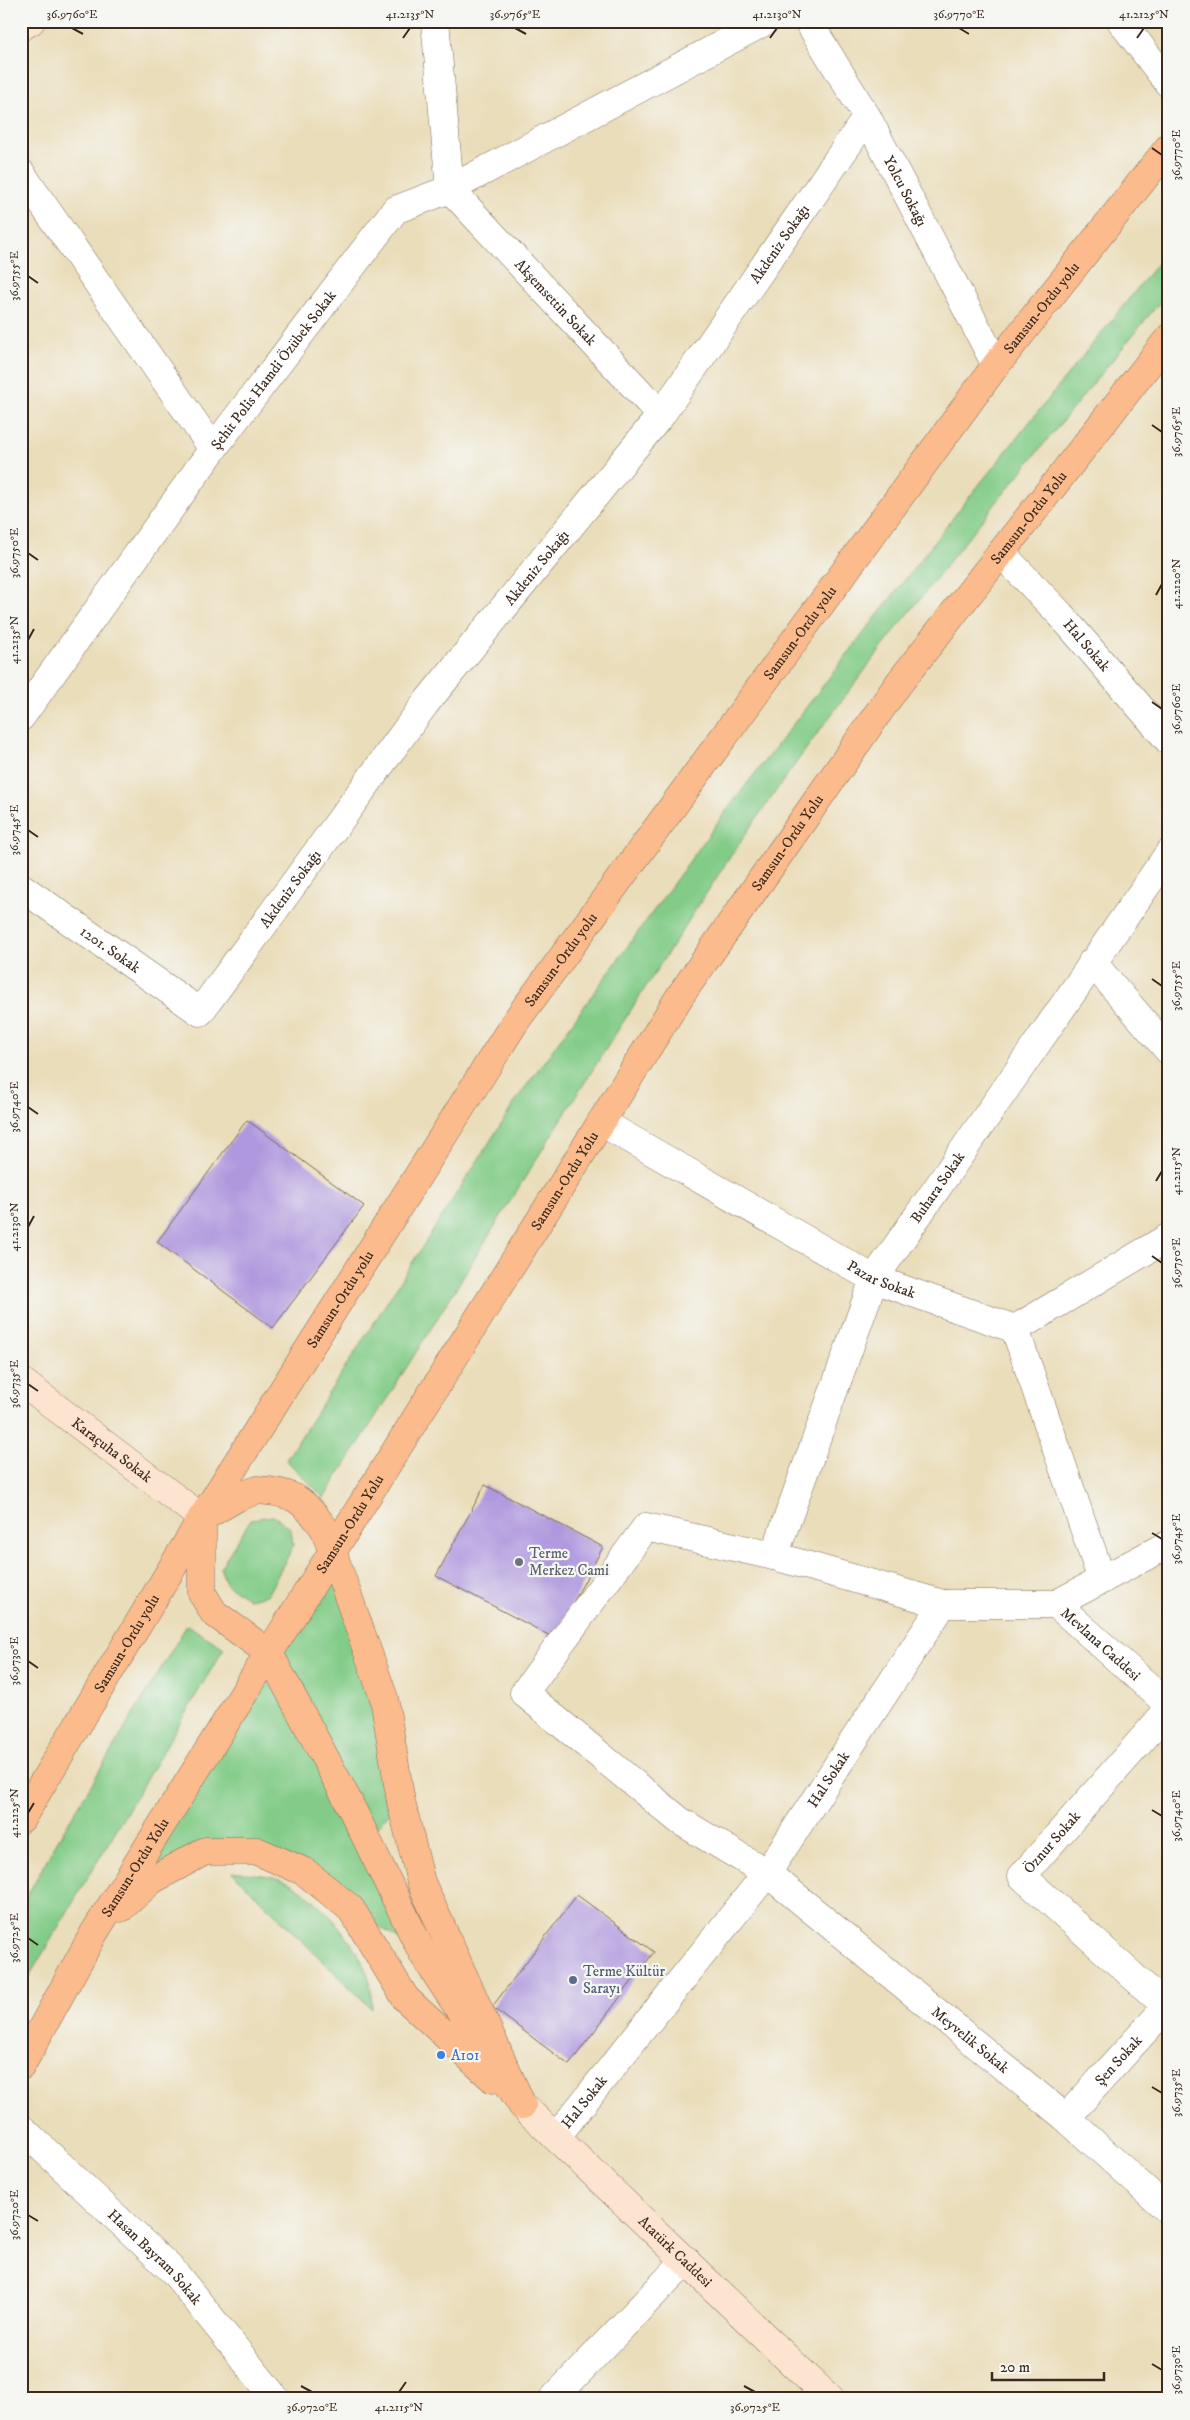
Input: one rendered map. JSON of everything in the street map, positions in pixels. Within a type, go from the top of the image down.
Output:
[{"type":"highway","name":"Samsun-Ordu yolu","points":[[21,1819],[202,1518],[515,1022],[996,365],[1169,147]]},
{"type":"highway","name":"Samsun-Ordu Yolu","points":[[21,2066],[94,1933],[680,996],[899,683],[1169,338]]},
{"type":"highway","points":[[257,1490],[282,1491],[308,1506],[324,1528],[384,1698],[401,1802],[421,1882],[522,2105],[424,1954],[347,1799],[269,1653],[214,1613],[202,1593],[202,1518],[238,1497],[257,1490]]},
{"type":"highway","points":[[94,1933],[152,1880],[205,1851],[257,1851],[305,1872],[351,1909],[406,1999],[522,2105]]},
{"type":"main road","points":[[21,27],[31,21]]},
{"type":"main road","name":"Karaçuha Sokak","points":[[21,1381],[202,1518]]},
{"type":"main road","name":"Atatürk Caddesi","points":[[522,2105],[830,2399]]},
{"type":"street","points":[[435,21],[450,189]]},
{"type":"street","name":"Şehit Polis Hamdi Özübek Sokak","points":[[21,717],[213,449],[395,210],[450,189],[766,21]]},
{"type":"street","name":"Yolcu Sokağı","points":[[808,21],[867,117],[996,365]]},
{"type":"street","points":[[1122,21],[1169,84]]},
{"type":"street","name":"Akdeniz Sokağı","points":[[200,1012],[424,704],[661,415],[867,117]]},
{"type":"street","points":[[22,175],[213,449]]},
{"type":"street","name":"Akşemsettin Sokak","points":[[450,189],[661,415]]},
{"type":"street","name":"Hal Sokak","points":[[1001,553],[1060,614],[1169,741]]},
{"type":"street","name":"Buhara Sokak","points":[[774,1556],[874,1279],[1169,853]]},
{"type":"street","name":"1201. Sokak","points":[[21,887],[200,1012]]},
{"type":"street","points":[[1092,962],[1169,1051]]},
{"type":"street","name":"Pazar Sokak","points":[[601,1122],[874,1279],[1015,1329]]},
{"type":"street","points":[[1102,1580],[1015,1329],[1169,1237]]},
{"type":"street","name":"Meyvelik Sokak","points":[[774,1556],[646,1527],[524,1693],[680,1821],[767,1873],[1066,2118],[1169,2211]]},
{"type":"street","points":[[774,1556],[943,1604],[1056,1604],[1169,1544]]},
{"type":"street","name":"Hal Sokak","points":[[556,2137],[767,1873],[943,1604]]},
{"type":"street","name":"Mevlana Caddesi","points":[[1056,1604],[1169,1704]]},
{"type":"street","name":"Öznur Sokak","points":[[1167,2005],[1022,1876],[1169,1709]]},
{"type":"street","name":"Şen Sokak","points":[[1066,2118],[1167,2005]]},
{"type":"street","name":"Hasan Bayram Sokak","points":[[21,2128],[174,2272],[276,2399]]},
{"type":"street","points":[[553,2399],[686,2260]]},
{"type":"green space","points":[[1169,249],[1169,291],[1007,489],[901,623],[798,759],[749,829],[614,1036],[324,1498],[286,1460],[519,1096],[726,811],[962,506]]},
{"type":"green space","points":[[274,1516],[291,1529],[293,1547],[267,1595],[249,1599],[227,1585],[220,1568],[251,1519]]},
{"type":"green space","points":[[332,1552],[401,1802],[366,1837],[423,1954],[351,1909],[305,1872],[205,1851],[94,1933]]},
{"type":"green space","points":[[187,1625],[224,1648],[21,1990],[21,1907],[52,1850]]},
{"type":"green space","points":[[232,1872],[278,1878],[292,1884],[316,1902],[339,1927],[358,1955],[370,1982],[372,2009]]},
{"type":"building","points":[[247,1120],[364,1206],[273,1328],[157,1242]]},
{"type":"building","name":"Terme Merkez Cami","points":[[485,1485],[603,1547],[554,1638],[436,1576]]},
{"type":"building","name":"Terme Kültür Sarayı","points":[[577,1895],[654,1952],[569,2065],[492,2007]]},
{"type":"place","name":"Terme Merkez Cami","points":[[519,1562]]},
{"type":"place","name":"Terme Kültür Sarayı","points":[[573,1980]]},
{"type":"place","name":"A101","points":[[441,2055]]}]
